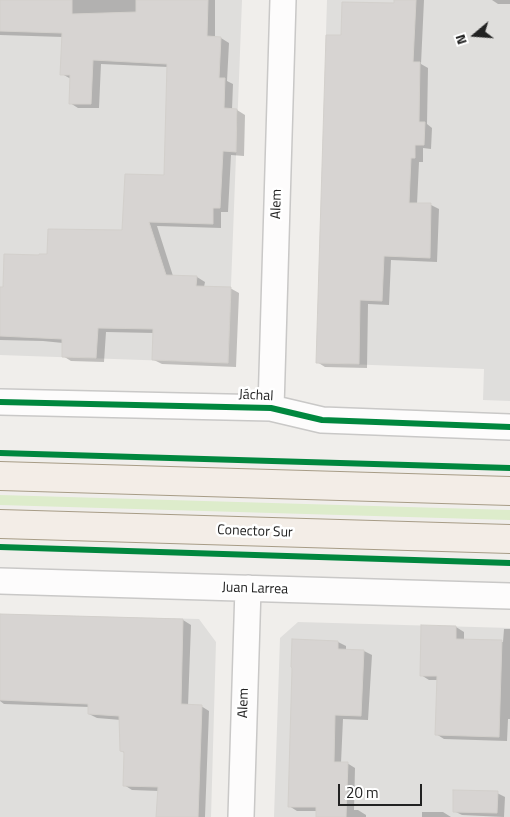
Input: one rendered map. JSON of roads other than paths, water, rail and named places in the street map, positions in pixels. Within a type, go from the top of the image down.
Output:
[{"type":"main road","points":[[0,476],[510,491]]},
{"type":"main road","name":"Conector Sur","points":[[0,524],[510,539]]},
{"type":"street","name":"Alem","points":[[271,408],[282,0]]},
{"type":"street","name":"Jáchal","points":[[0,402],[271,408],[322,420],[510,427]]},
{"type":"street","name":"Juan Larrea","points":[[0,581],[510,596]]},
{"type":"street","name":"Alem","points":[[240,817],[248,588]]}]
